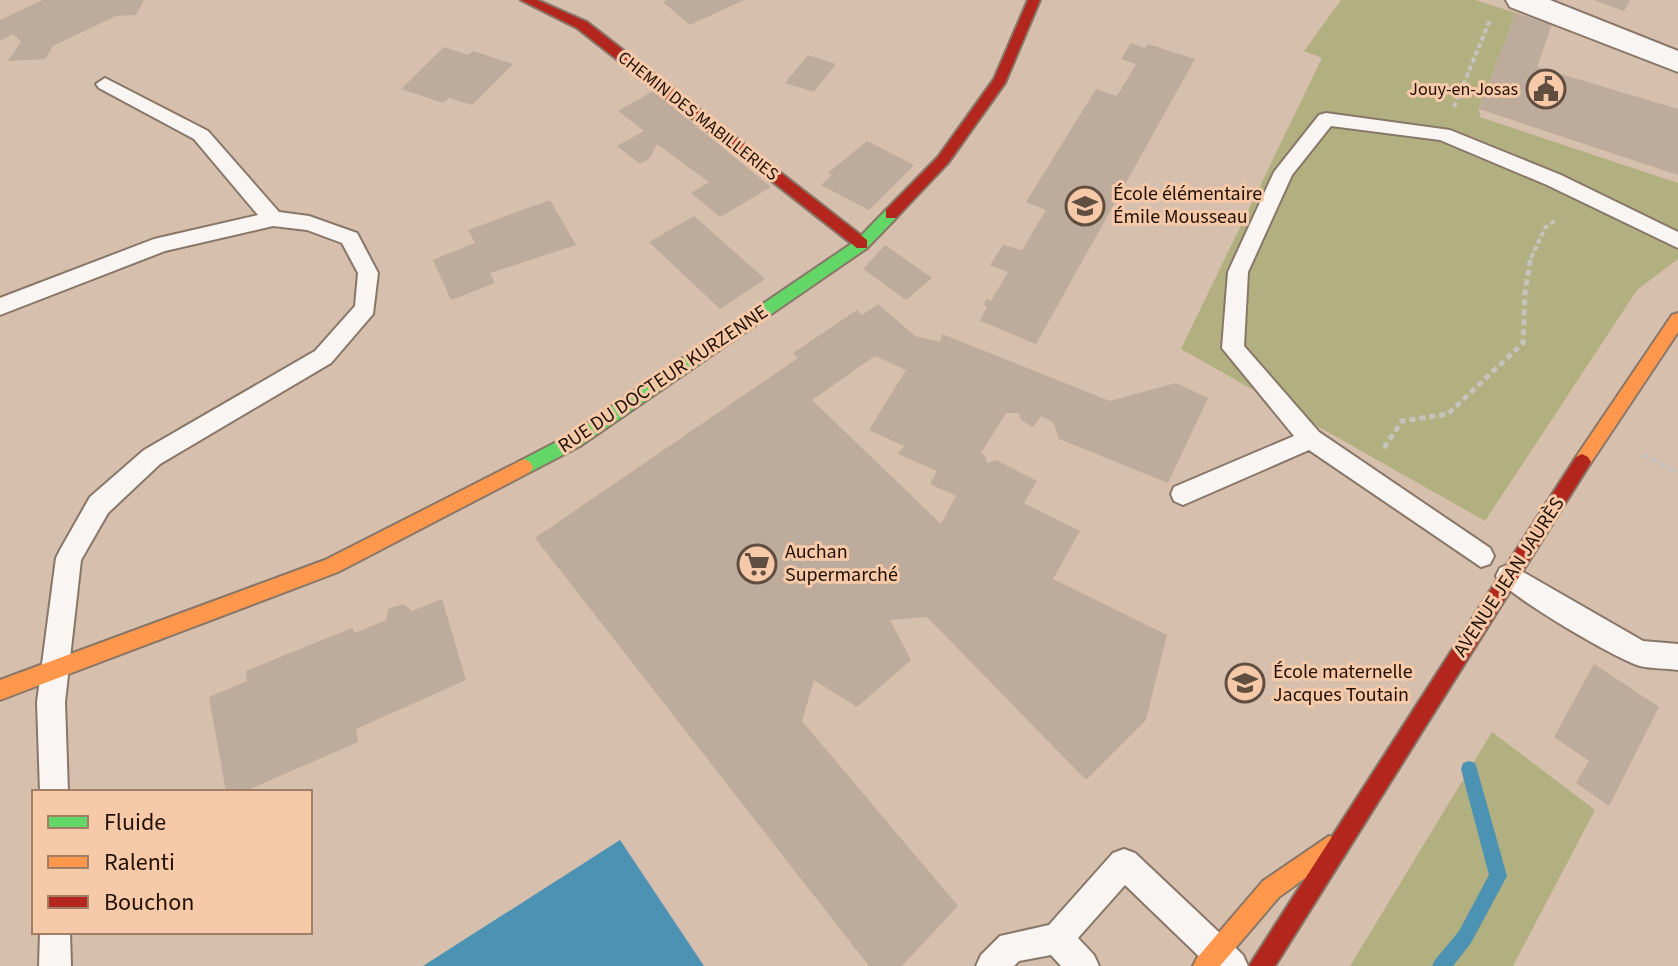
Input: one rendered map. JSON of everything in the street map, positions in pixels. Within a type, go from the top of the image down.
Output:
[{"type":"street","name":"CHEMIN DES MABILLERIES","points":[[527,0],[582,25],[862,244]]},
{"type":"street","name":"RUE DU DOCTEUR KURZENNE","points":[[0,690],[331,566],[574,441],[862,244],[943,160],[992,92],[1034,0]]},
{"type":"street","points":[[1521,0],[1574,18],[1639,49],[1678,62]]},
{"type":"street","name":"AVENUE JEAN JAURÈS","points":[[1261,966],[1640,372],[1678,319]]},
{"type":"street","name":"AVENUE JEAN JAURÈS","points":[[1217,961],[1271,889],[1300,865],[1344,837]]},
{"type":"lane","points":[[105,84],[201,135],[273,219]]},
{"type":"lane","points":[[1481,556],[1311,439],[1233,348],[1238,272],[1284,172],[1326,119],[1443,134],[1593,199],[1678,241]]},
{"type":"lane","points":[[0,307],[161,244],[273,219],[309,223],[350,238],[368,273],[365,308],[323,357],[152,457],[99,505],[69,558],[51,702],[54,790]]},
{"type":"lane","points":[[1183,494],[1311,439]]},
{"type":"lane","points":[[1509,576],[1553,605],[1640,653],[1678,657]]},
{"type":"lane","points":[[992,966],[1011,947],[1057,939],[1124,864],[1217,961]]},
{"type":"lane","points":[[55,934],[55,966]]},
{"type":"lane","points":[[1057,939],[1083,966]]},
{"type":"path","points":[[1443,134],[1492,13]]},
{"type":"path","points":[[1366,476],[1402,421],[1448,414],[1523,343],[1526,270],[1547,224],[1593,199]]},
{"type":"path","points":[[1639,452],[1678,473]]},
{"type":"shaded area","points":[[1341,0],[1475,0],[1516,13],[1479,109],[1480,117],[1678,183],[1678,259],[1637,290],[1485,521],[1181,349],[1322,58],[1304,51]]},
{"type":"shaded area","points":[[1492,732],[1595,810],[1513,966],[1350,966]]},
{"type":"water","points":[[620,840],[704,966],[423,966]]},
{"type":"building","points":[[43,0],[144,0],[136,15],[116,16],[53,46],[45,59],[8,61],[21,42],[13,34],[0,41],[0,20]]},
{"type":"building","points":[[744,0],[690,25],[663,2]]},
{"type":"building","points":[[1594,0],[1630,0],[1624,11]]},
{"type":"building","name":"Jouy-en-Josas","points":[[1516,13],[1552,24],[1537,67],[1678,109],[1678,175],[1479,109]]},
{"type":"building","points":[[1131,43],[1145,48],[1148,44],[1195,59],[1036,344],[980,321],[987,306],[983,305],[987,299],[991,301],[1008,272],[990,265],[1003,245],[1022,250],[1046,210],[1026,202],[1096,89],[1117,96],[1136,64],[1121,59]]},
{"type":"building","points":[[444,47],[468,55],[473,51],[513,64],[472,105],[449,98],[443,103],[401,89]]},
{"type":"building","points":[[808,55],[836,64],[814,92],[785,83]]},
{"type":"building","points":[[653,91],[771,187],[720,217],[691,193],[709,182],[657,144],[650,158],[640,164],[617,146],[644,131],[618,111]]},
{"type":"building","points":[[867,141],[914,165],[869,210],[821,185],[832,175],[828,173]]},
{"type":"building","points":[[550,200],[576,245],[490,273],[495,283],[451,300],[433,260],[475,243],[468,230]]},
{"type":"building","points":[[694,216],[765,279],[720,309],[649,242]]},
{"type":"building","points":[[885,245],[932,278],[906,300],[863,269]]},
{"type":"building","points":[[878,304],[915,336],[940,342],[942,334],[1110,401],[1176,383],[1208,398],[1168,483],[1059,439],[1053,422],[1041,416],[1033,427],[1021,420],[1019,413],[1006,413],[981,453],[985,455],[987,463],[996,460],[1037,481],[1024,503],[1080,531],[1053,579],[1167,635],[1146,720],[1086,780],[927,617],[890,620],[911,660],[857,707],[814,680],[802,721],[958,906],[902,966],[869,966],[535,538],[798,358],[793,353],[857,310],[862,315]],"holes":[[[875,356],[906,370],[869,430],[904,446],[898,454],[937,471],[930,484],[956,496],[941,524],[812,400]]]},
{"type":"building","points":[[442,599],[466,680],[356,729],[358,742],[248,790],[226,790],[209,697],[247,681],[246,671],[352,628],[355,633],[386,620],[388,609],[404,604],[412,611]]},
{"type":"building","points":[[1594,664],[1659,707],[1609,806],[1576,783],[1589,761],[1554,737]]},
{"type":"waterway","points":[[1441,966],[1465,937],[1498,876],[1469,769]]},
{"type":"traffic: fast","points":[[524,467],[574,441],[862,244],[891,214]]},
{"type":"traffic: slow","points":[[1582,462],[1678,319]]},
{"type":"traffic: slow","points":[[0,690],[331,566],[524,467]]},
{"type":"traffic: slow","points":[[1205,966],[1271,889],[1329,847]]},
{"type":"traffic: jam","points":[[527,0],[582,25],[862,244]]},
{"type":"traffic: jam","points":[[891,214],[943,160],[1000,80],[1034,0]]},
{"type":"traffic: jam","points":[[1261,966],[1582,462]]},
{"type":"place","name":"Jouy-en-Josas","points":[[1546,89]]},
{"type":"place","name":"École élémentaire Émile Mousseau","points":[[1085,206]]},
{"type":"place","name":"Auchan Supermarché","points":[[757,564]]},
{"type":"place","name":"École maternelle Jacques Toutain","points":[[1245,683]]}]
